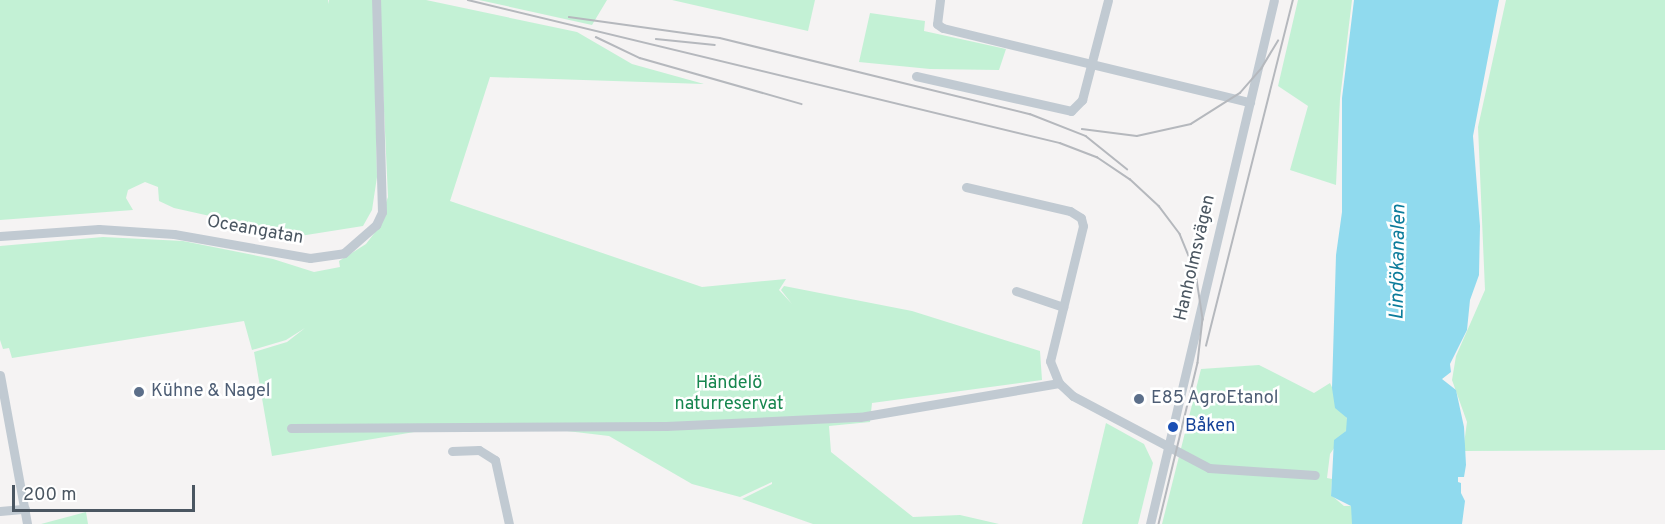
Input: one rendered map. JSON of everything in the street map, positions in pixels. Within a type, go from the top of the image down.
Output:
[{"type":"street","name":"Oceangatan","points":[[0,236],[99,229],[174,234],[310,258],[344,253],[376,225],[382,212],[376,0]]},
{"type":"street","points":[[940,0],[937,24],[943,28],[1250,102]]},
{"type":"street","points":[[916,76],[1063,111],[1078,106],[1092,64],[1108,0]]},
{"type":"street","name":"Hanholmsvägen","points":[[1150,524],[1274,0]]},
{"type":"street","points":[[966,187],[1070,211],[1081,218],[1083,226],[1050,361],[1059,383],[1073,396],[1209,468],[1316,475]]},
{"type":"street","points":[[1016,291],[1063,307]]},
{"type":"street","points":[[0,375],[27,524]]},
{"type":"street","points":[[291,428],[666,426],[860,417],[1059,383]]},
{"type":"street","points":[[452,451],[479,450],[495,460],[509,524]]},
{"type":"street","points":[[0,512],[25,509]]},
{"type":"green space","points":[[0,0],[328,0],[328,4],[329,0],[373,0],[377,177],[372,210],[363,226],[300,236],[174,208],[159,201],[158,187],[145,182],[128,190],[126,198],[133,210],[0,220]]},
{"type":"green space","name":"Händelö naturreservat","points":[[379,0],[426,0],[577,32],[632,64],[704,84],[490,77],[450,201],[702,287],[786,279],[779,290],[792,304],[781,290],[784,286],[912,311],[1040,351],[1042,380],[872,403],[870,422],[829,426],[831,452],[913,517],[960,515],[999,524],[813,524],[742,499],[772,482],[740,497],[692,484],[609,436],[533,427],[432,429],[272,456],[254,352],[287,342],[305,328],[286,340],[252,350],[244,321],[12,358],[9,348],[3,349],[0,340],[0,246],[103,237],[183,241],[273,259],[314,272],[340,267],[339,261],[366,244],[376,231],[388,197]]},
{"type":"green space","points":[[479,0],[607,0],[592,25]]},
{"type":"green space","points":[[672,0],[815,0],[808,31]]},
{"type":"green space","points":[[1298,0],[1352,0],[1340,99],[1336,185],[1290,170],[1308,106],[1278,86]]},
{"type":"green space","points":[[1506,0],[1665,0],[1665,450],[1463,451],[1467,422],[1452,380],[1456,356],[1485,290],[1478,127]]},
{"type":"green space","points":[[870,13],[925,21],[924,31],[1006,49],[999,70],[930,69],[859,62]]},
{"type":"green space","points":[[1259,365],[1314,393],[1330,383],[1350,425],[1330,454],[1327,478],[1332,479],[1331,495],[1344,506],[1353,506],[1352,524],[1162,524],[1201,369]]},
{"type":"green space","points":[[1106,423],[1144,444],[1153,463],[1138,524],[1082,524]]},
{"type":"green space","points":[[86,512],[88,524],[41,524]]},
{"type":"water","name":"Lindökanalen","points":[[1354,0],[1499,0],[1473,136],[1480,226],[1479,275],[1470,300],[1467,330],[1450,364],[1451,372],[1442,379],[1456,390],[1464,427],[1466,465],[1464,477],[1458,477],[1465,501],[1462,524],[1352,524],[1351,506],[1331,496],[1334,440],[1346,431],[1347,418],[1335,408],[1332,388],[1336,255],[1342,212],[1342,98]]},
{"type":"railway","points":[[468,0],[1060,143],[1097,157],[1130,179],[1159,206],[1180,234],[1196,273],[1203,319],[1198,363],[1159,524]]},
{"type":"railway","points":[[1206,346],[1293,0]]},
{"type":"railway","points":[[569,17],[720,38],[1030,114],[1086,136],[1127,169]]},
{"type":"railway","points":[[596,37],[640,58],[802,104]]},
{"type":"railway","points":[[656,39],[715,45]]},
{"type":"railway","points":[[1082,129],[1137,136],[1191,124],[1240,93],[1261,69],[1278,41]]},
{"type":"place","name":"Kühne & Nagel","points":[[139,392]]},
{"type":"place","name":"E85 AgroEtanol","points":[[1139,399]]},
{"type":"place","name":"Båken","points":[[1173,427]]}]
